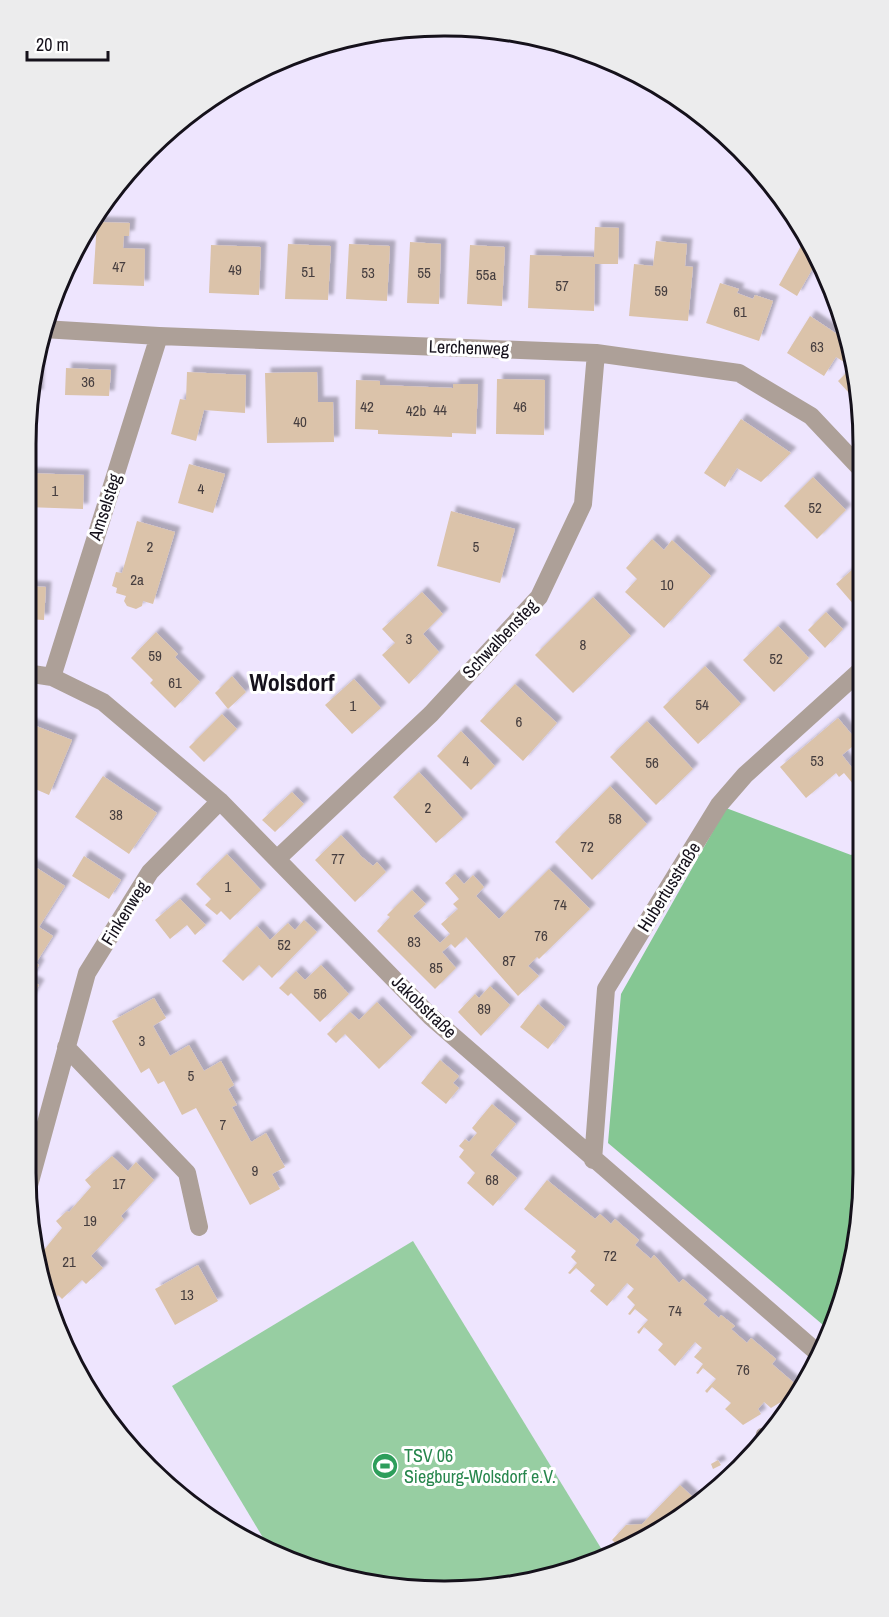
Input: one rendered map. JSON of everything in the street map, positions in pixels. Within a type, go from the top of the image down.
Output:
[{"type":"street","name":"Lerchenweg","points":[[53,330],[596,354],[739,373],[811,416],[853,461]]},
{"type":"street","name":"Amselsteg","points":[[52,677],[159,336]]},
{"type":"street","name":"Schwalbensteg","points":[[278,858],[432,714],[539,597],[583,504],[596,354]]},
{"type":"street","name":"Jakobstraße","points":[[36,675],[52,677],[103,702],[220,801],[431,1017],[813,1349]]},
{"type":"street","name":"Hubertusstraße","points":[[594,1160],[606,989],[720,805],[745,775],[853,677]]},
{"type":"street","name":"Finkenweg","points":[[36,1159],[87,973],[150,872],[220,801]]},
{"type":"street","points":[[66,1047],[187,1173],[199,1227]]},
{"type":"green space","points":[[726,808],[851,855],[853,854],[852,1199],[845,1252],[823,1325],[608,1143],[621,994]]},
{"type":"green space","name":"TSV 06 Siegburg-Wolsdorf e.V.","points":[[413,1241],[602,1550],[524,1573],[498,1578],[444,1581],[391,1578],[365,1573],[288,1550],[264,1539],[172,1386]]},
{"type":"building","points":[[102,222],[130,223],[129,236],[124,236],[123,248],[145,249],[144,286],[93,284],[96,232]]},
{"type":"building","points":[[595,227],[619,228],[618,264],[595,264],[594,311],[528,308],[530,255],[594,257]]},
{"type":"building","points":[[656,241],[687,244],[685,266],[693,267],[688,321],[629,316],[634,264],[653,266]]},
{"type":"building","points":[[410,242],[441,244],[439,304],[407,303]]},
{"type":"building","points":[[288,244],[331,246],[328,300],[285,299]]},
{"type":"building","points":[[349,244],[390,246],[387,301],[346,299]]},
{"type":"building","points":[[211,245],[261,247],[259,295],[209,293]]},
{"type":"building","points":[[470,245],[505,247],[502,306],[467,304]]},
{"type":"building","points":[[801,246],[813,268],[797,296],[779,285]]},
{"type":"building","points":[[720,283],[739,289],[737,293],[753,299],[755,295],[773,301],[759,341],[706,323]]},
{"type":"building","points":[[810,316],[838,334],[844,362],[836,357],[824,376],[787,353]]},
{"type":"building","points":[[66,368],[111,370],[109,396],[65,395]]},
{"type":"building","points":[[187,372],[246,375],[245,413],[204,410],[196,441],[171,434],[180,399],[186,400]]},
{"type":"building","points":[[317,372],[318,402],[333,402],[334,442],[267,443],[265,373]]},
{"type":"building","points":[[846,373],[850,394],[838,381]]},
{"type":"building","points":[[497,379],[545,380],[544,435],[496,434]]},
{"type":"building","points":[[356,380],[380,381],[380,385],[453,388],[453,384],[478,384],[476,434],[452,433],[452,437],[378,434],[378,430],[355,429]]},
{"type":"building","points":[[741,419],[791,453],[761,482],[737,468],[725,487],[704,473]]},
{"type":"building","points":[[189,464],[225,474],[213,513],[178,503]]},
{"type":"building","points":[[36,473],[84,475],[83,509],[36,507]]},
{"type":"building","points":[[813,477],[846,510],[817,539],[784,506]]},
{"type":"building","points":[[451,511],[515,529],[500,583],[437,566]]},
{"type":"building","points":[[137,521],[175,532],[153,604],[143,601],[142,606],[136,609],[127,606],[124,601],[126,596],[116,593],[117,588],[112,586],[116,572],[122,573]]},
{"type":"building","points":[[652,539],[664,550],[672,540],[711,576],[664,628],[625,592],[637,579],[626,568]]},
{"type":"building","points":[[853,569],[853,604],[836,584]]},
{"type":"building","points":[[36,586],[46,587],[44,620],[36,620]]},
{"type":"building","points":[[422,592],[443,614],[423,634],[439,652],[409,684],[382,655],[395,643],[382,629]]},
{"type":"building","points":[[593,597],[631,636],[573,693],[535,655]]},
{"type":"building","points":[[826,612],[843,629],[825,648],[808,630]]},
{"type":"building","points":[[778,626],[809,658],[774,692],[743,660]]},
{"type":"building","points":[[156,632],[178,654],[175,657],[200,682],[175,708],[150,683],[153,680],[131,658]]},
{"type":"building","points":[[705,666],[741,704],[698,744],[663,707]]},
{"type":"building","points":[[232,676],[246,692],[228,709],[215,693]]},
{"type":"building","points":[[354,679],[381,708],[352,734],[325,705]]},
{"type":"building","points":[[515,684],[557,723],[523,761],[480,721]]},
{"type":"building","points":[[222,714],[237,729],[204,762],[189,747]]},
{"type":"building","points":[[838,718],[853,736],[853,746],[842,755],[853,769],[853,784],[844,773],[839,777],[836,773],[806,798],[780,767]]},
{"type":"building","points":[[647,721],[693,769],[656,805],[610,757]]},
{"type":"building","points":[[36,726],[72,740],[49,795],[36,789]]},
{"type":"building","points":[[461,731],[495,766],[471,790],[437,756]]},
{"type":"building","points":[[419,772],[463,819],[436,843],[393,797]]},
{"type":"building","points":[[103,776],[157,813],[129,854],[75,817]]},
{"type":"building","points":[[610,786],[647,824],[592,880],[555,842]]},
{"type":"building","points":[[292,792],[304,804],[275,832],[262,820]]},
{"type":"building","points":[[341,835],[362,857],[373,866],[377,862],[386,872],[355,902],[315,860]]},
{"type":"building","points":[[227,854],[261,890],[230,920],[221,911],[217,915],[205,905],[211,899],[196,884]]},
{"type":"building","points":[[84,856],[121,880],[109,899],[72,876]]},
{"type":"building","points":[[36,867],[65,886],[39,927],[53,936],[36,963]]},
{"type":"building","points":[[549,869],[590,909],[539,959],[537,957],[528,966],[539,976],[518,996],[466,937],[455,948],[451,944],[442,952],[456,968],[435,989],[377,931],[390,917],[387,915],[412,890],[426,904],[413,916],[440,943],[450,934],[441,924],[458,909],[453,904],[459,899],[445,883],[455,874],[464,884],[473,875],[484,887],[476,896],[499,919]]},
{"type":"building","points":[[180,899],[206,925],[195,935],[187,925],[170,939],[155,920]]},
{"type":"building","points":[[304,920],[317,932],[272,978],[259,965],[243,981],[222,961],[257,926],[270,940],[288,923],[295,930]]},
{"type":"building","points":[[321,965],[349,994],[320,1022],[291,993],[288,996],[279,988],[296,971],[305,980]]},
{"type":"building","points":[[490,986],[510,1005],[481,1036],[458,1012],[475,994],[479,998]]},
{"type":"building","points":[[154,998],[166,1018],[153,1026],[170,1056],[189,1045],[204,1071],[221,1061],[234,1085],[228,1089],[237,1105],[232,1107],[251,1142],[266,1133],[285,1167],[272,1174],[280,1189],[250,1205],[196,1108],[182,1115],[164,1081],[158,1084],[149,1068],[141,1073],[112,1021]]},
{"type":"building","points":[[377,1002],[412,1037],[379,1069],[345,1034],[336,1043],[327,1034],[350,1012],[359,1020]]},
{"type":"building","points":[[538,1004],[565,1027],[548,1049],[520,1027]]},
{"type":"building","points":[[440,1060],[459,1076],[453,1083],[459,1088],[446,1104],[421,1083]]},
{"type":"building","points":[[492,1104],[516,1124],[490,1155],[517,1178],[493,1206],[467,1183],[475,1173],[459,1157],[464,1150],[459,1146],[465,1139],[469,1142],[477,1133],[472,1128]]},
{"type":"building","points":[[112,1156],[128,1171],[136,1162],[154,1180],[121,1216],[124,1220],[91,1256],[103,1268],[86,1284],[82,1280],[62,1299],[58,1295],[56,1297],[44,1250],[62,1228],[56,1221],[67,1211],[69,1212],[91,1187],[85,1180]]},
{"type":"building","points":[[547,1180],[595,1219],[600,1214],[611,1224],[615,1219],[639,1240],[635,1245],[651,1259],[654,1255],[679,1283],[683,1279],[707,1300],[703,1304],[719,1318],[721,1315],[735,1326],[731,1329],[747,1343],[751,1338],[776,1359],[772,1364],[794,1383],[783,1401],[771,1408],[764,1402],[758,1409],[761,1414],[743,1425],[725,1409],[731,1403],[712,1387],[707,1393],[705,1391],[716,1379],[703,1368],[698,1374],[696,1373],[703,1364],[694,1357],[702,1348],[695,1342],[675,1366],[658,1350],[663,1344],[644,1327],[639,1334],[637,1332],[648,1320],[635,1309],[630,1315],[628,1314],[635,1305],[627,1297],[634,1289],[627,1283],[607,1306],[590,1291],[595,1285],[576,1268],[570,1274],[568,1273],[577,1263],[571,1257],[576,1251],[524,1209]]},
{"type":"building","points":[[198,1265],[218,1301],[175,1325],[155,1289]]},
{"type":"building","points":[[718,1460],[721,1465],[713,1469],[711,1464]]},
{"type":"building","points":[[680,1485],[693,1497],[625,1539],[616,1543],[612,1540],[626,1525],[642,1524]]},
{"type":"place","name":"TSV 06 Siegburg-Wolsdorf e.V.","points":[[385,1466]]},
{"type":"district","name":"Wolsdorf","points":[[292,683]]}]
